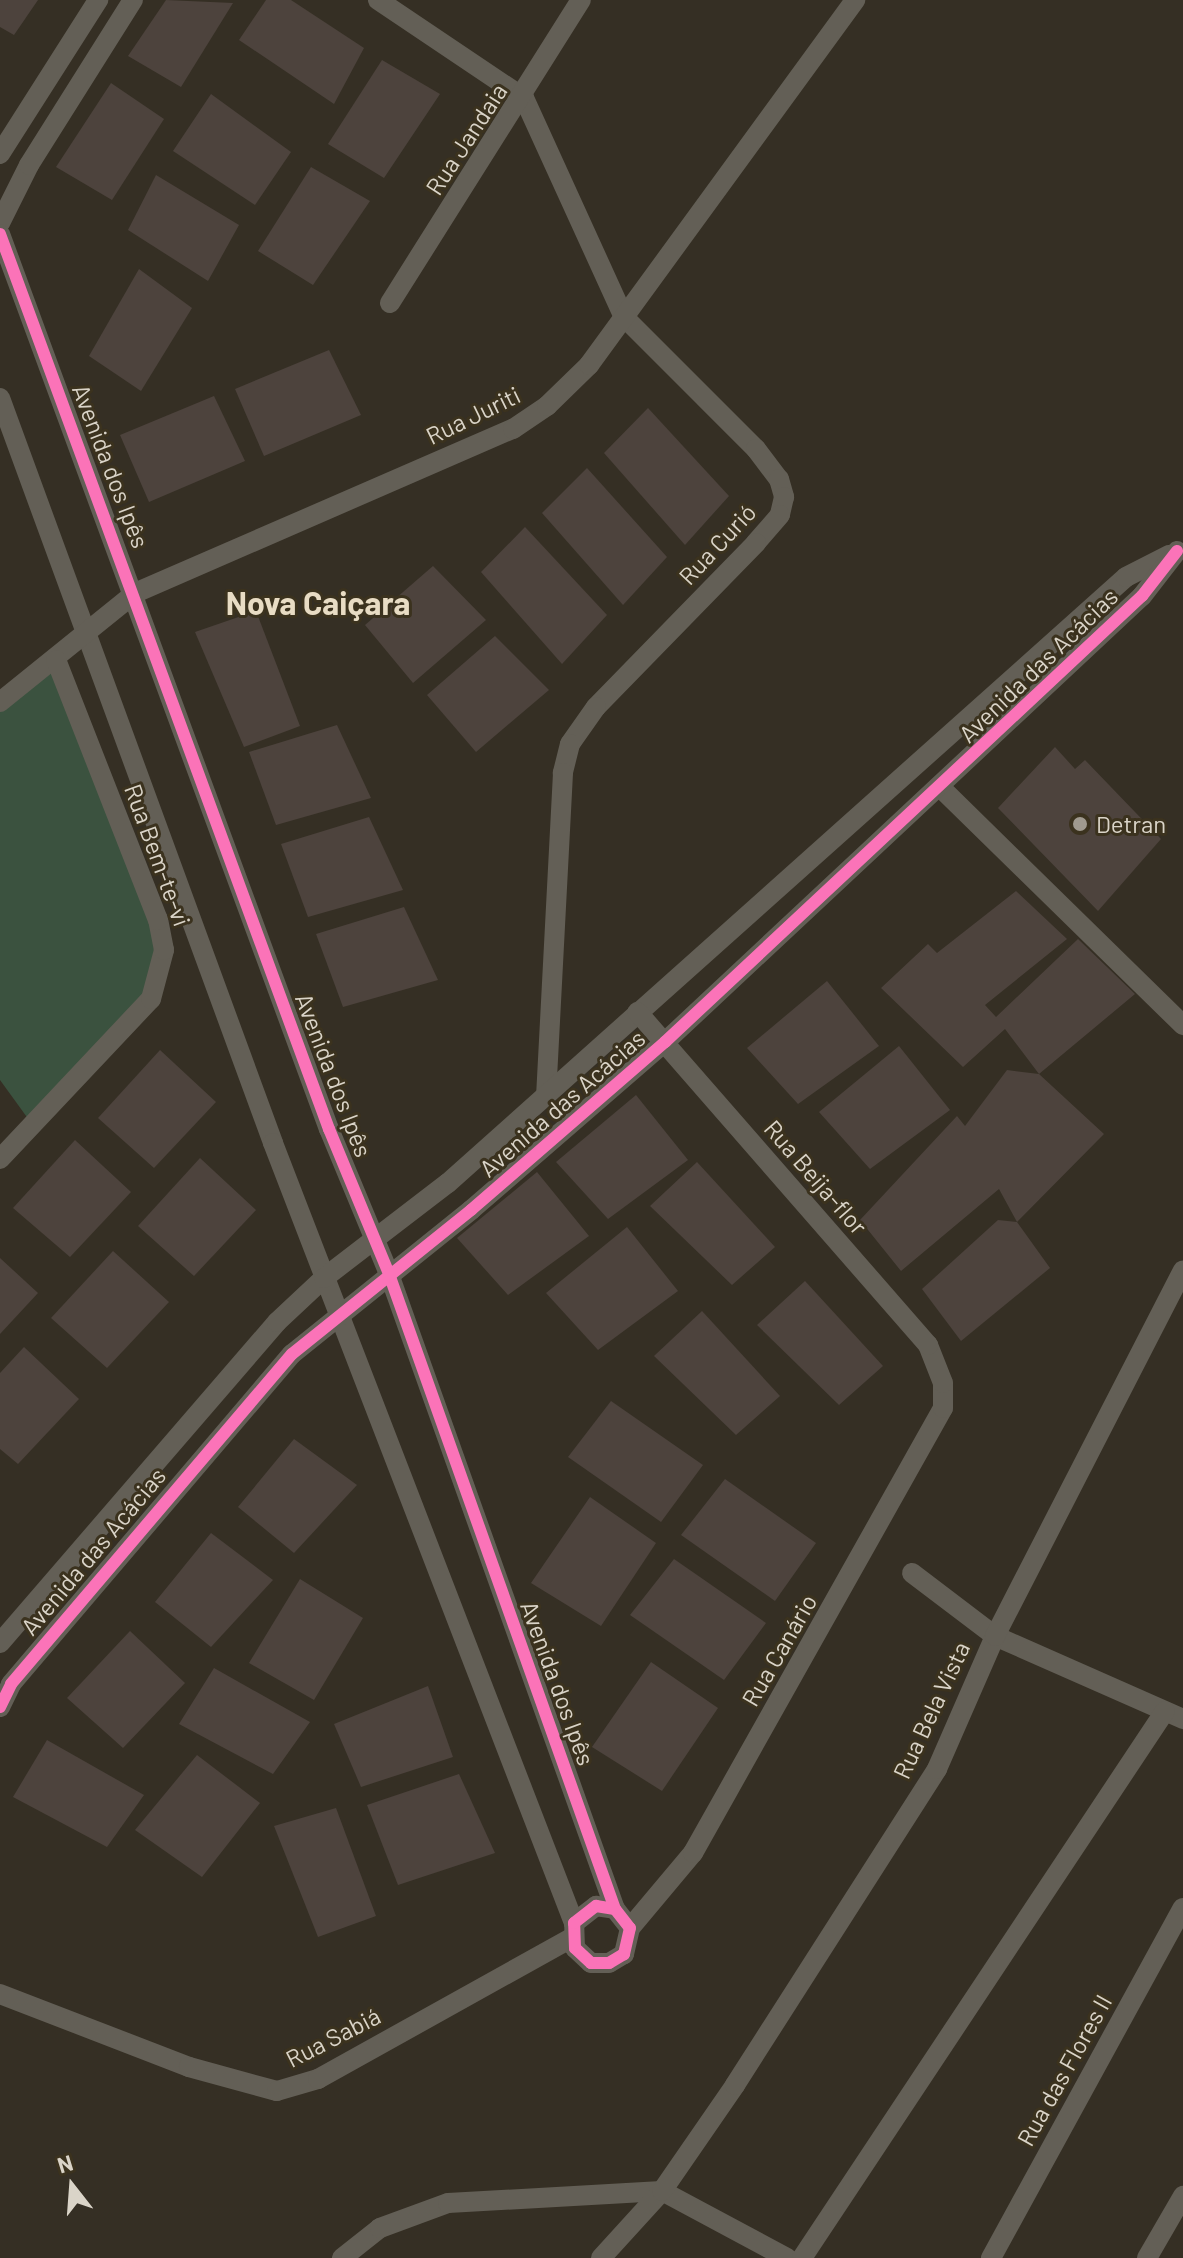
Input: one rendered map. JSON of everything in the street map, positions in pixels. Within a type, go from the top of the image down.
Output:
[{"type":"street","points":[[0,154],[98,0]]},
{"type":"street","points":[[0,223],[29,165],[133,0]]},
{"type":"street","points":[[378,0],[524,98]]},
{"type":"street","name":"Rua Jandaia","points":[[390,303],[524,98],[581,0]]},
{"type":"street","name":"Rua Juriti","points":[[0,702],[56,660],[135,593],[513,429],[547,406],[589,365],[855,0]]},
{"type":"street","name":"Rua Curió","points":[[524,98],[624,317],[756,449],[779,479],[784,497],[780,515],[756,543],[596,707],[570,744],[563,773],[546,1094]]},
{"type":"street","name":"Avenida dos Ipês","points":[[0,234],[135,593],[191,756],[389,1274],[615,1909],[630,1928]]},
{"type":"street","points":[[0,398],[324,1278],[573,1931],[591,1963],[617,1960],[628,1946],[630,1928]]},
{"type":"street","name":"Avenida das Acácias","points":[[0,1707],[11,1684],[139,1528],[292,1354],[665,1042],[941,788],[1142,596],[1180,549]]},
{"type":"street","name":"Avenida das Acácias","points":[[0,1643],[277,1322],[324,1278],[448,1183],[1126,577],[1180,549]]},
{"type":"street","name":"Rua Bem-te-vi","points":[[0,1159],[151,999],[164,950],[158,920],[56,660]]},
{"type":"street","points":[[941,788],[1183,1025]]},
{"type":"street","name":"Rua Beija-flor","points":[[638,1012],[928,1345],[943,1383]]},
{"type":"street","name":"Rua Bela Vista","points":[[601,2258],[662,2191],[937,1769],[995,1636],[1183,1270]]},
{"type":"street","name":"Rua Canário","points":[[630,1928],[693,1853],[934,1430],[943,1408],[943,1383]]},
{"type":"street","points":[[802,2258],[1174,1715],[995,1636],[912,1573]]},
{"type":"street","name":"Rua Sabiá","points":[[0,1994],[189,2067],[277,2091],[318,2079],[573,1931],[596,1906],[615,1909]]},
{"type":"street","name":"Rua das Flores II","points":[[991,2258],[1183,1908]]},
{"type":"street","points":[[342,2258],[380,2228],[448,2203],[662,2191],[787,2258]]},
{"type":"street","points":[[1147,2258],[1183,2196]]},
{"type":"green space","points":[[56,662],[153,920],[158,954],[145,996],[29,1120],[0,1080],[0,703]]},
{"type":"building","points":[[0,0],[38,0],[14,35],[0,27]]},
{"type":"building","points":[[166,0],[233,3],[181,87],[128,56]]},
{"type":"building","points":[[266,0],[291,0],[364,48],[334,104],[239,40]]},
{"type":"building","points":[[382,60],[440,94],[384,178],[328,144]]},
{"type":"building","points":[[111,83],[164,119],[112,200],[56,167]]},
{"type":"building","points":[[211,94],[291,152],[255,205],[173,151]]},
{"type":"building","points":[[311,167],[370,201],[313,285],[258,251]]},
{"type":"building","points":[[156,175],[239,225],[208,281],[128,230]]},
{"type":"building","points":[[139,269],[192,308],[141,391],[89,356]]},
{"type":"building","points":[[329,350],[361,415],[264,456],[235,389]]},
{"type":"building","points":[[214,396],[245,461],[149,502],[120,435]]},
{"type":"building","points":[[648,408],[729,496],[685,545],[604,453]]},
{"type":"building","points":[[587,468],[667,557],[623,605],[542,513]]},
{"type":"building","points":[[525,527],[607,615],[562,664],[481,572]]},
{"type":"building","points":[[433,566],[486,620],[413,683],[365,625]]},
{"type":"building","points":[[256,611],[300,726],[244,747],[195,632]]},
{"type":"building","points":[[495,636],[549,690],[476,752],[427,695]]},
{"type":"building","points":[[337,725],[371,798],[276,825],[249,752]]},
{"type":"building","name":"Detran","points":[[1055,747],[1075,769],[1085,760],[1161,839],[1098,911],[998,808]]},
{"type":"building","points":[[369,817],[403,890],[308,917],[281,844]]},
{"type":"building","points":[[1016,891],[1067,939],[985,1005],[996,1017],[1078,939],[1135,994],[1039,1074],[1005,1029],[963,1067],[881,988],[928,944],[937,953]]},
{"type":"building","points":[[404,907],[438,980],[343,1007],[316,934]]},
{"type":"building","points":[[827,981],[879,1046],[798,1104],[747,1048]]},
{"type":"building","points":[[899,1046],[950,1110],[870,1169],[819,1112]]},
{"type":"building","points":[[160,1050],[216,1102],[154,1168],[98,1118]]},
{"type":"building","points":[[1007,1070],[1039,1074],[1104,1134],[1017,1222],[999,1189],[901,1271],[860,1220],[957,1116],[965,1126]]},
{"type":"building","points":[[636,1095],[688,1160],[608,1219],[556,1162]]},
{"type":"building","points":[[75,1140],[131,1192],[70,1257],[13,1208]]},
{"type":"building","points":[[200,1158],[256,1210],[194,1276],[138,1226]]},
{"type":"building","points":[[697,1162],[775,1247],[732,1285],[650,1206]]},
{"type":"building","points":[[537,1172],[589,1236],[508,1295],[457,1238]]},
{"type":"building","points":[[998,1220],[1017,1222],[1050,1268],[961,1341],[922,1289]]},
{"type":"building","points":[[627,1227],[678,1291],[598,1350],[546,1293]]},
{"type":"building","points":[[113,1251],[169,1302],[107,1368],[51,1318]]},
{"type":"building","points":[[0,1258],[38,1293],[0,1334]]},
{"type":"building","points":[[805,1281],[883,1366],[839,1405],[757,1325]]},
{"type":"building","points":[[702,1311],[780,1396],[736,1435],[654,1356]]},
{"type":"building","points":[[24,1347],[79,1399],[18,1464],[0,1449],[0,1373]]},
{"type":"building","points":[[611,1401],[703,1465],[661,1522],[568,1457]]},
{"type":"building","points":[[294,1439],[357,1485],[294,1553],[238,1507]]},
{"type":"building","points":[[725,1479],[816,1543],[775,1601],[681,1535]]},
{"type":"building","points":[[590,1497],[656,1543],[601,1626],[531,1583]]},
{"type":"building","points":[[211,1533],[273,1580],[211,1647],[155,1602]]},
{"type":"building","points":[[674,1559],[766,1623],[724,1680],[630,1615]]},
{"type":"building","points":[[300,1579],[363,1618],[314,1700],[249,1663]]},
{"type":"building","points":[[130,1631],[185,1683],[123,1748],[67,1698]]},
{"type":"building","points":[[651,1662],[718,1708],[662,1791],[592,1747]]},
{"type":"building","points":[[214,1668],[310,1722],[273,1774],[179,1724]]},
{"type":"building","points":[[428,1686],[453,1757],[361,1787],[334,1724]]},
{"type":"building","points":[[47,1740],[144,1795],[107,1847],[13,1797]]},
{"type":"building","points":[[197,1755],[260,1803],[202,1877],[135,1830]]},
{"type":"building","points":[[459,1774],[495,1853],[398,1885],[367,1805]]},
{"type":"building","points":[[336,1808],[376,1916],[318,1937],[274,1826]]},
{"type":"cycle path","points":[[0,234],[329,1129],[389,1274],[615,1909],[630,1928],[624,1954],[609,1963],[591,1963],[575,1948],[574,1923],[596,1906],[615,1909]]},
{"type":"cycle path","points":[[0,1707],[11,1684],[292,1354],[471,1210],[665,1042],[1142,596],[1177,551]]},
{"type":"place","name":"Detran","points":[[1080,824]]},
{"type":"district","name":"Nova Caiçara","points":[[318,602]]}]
